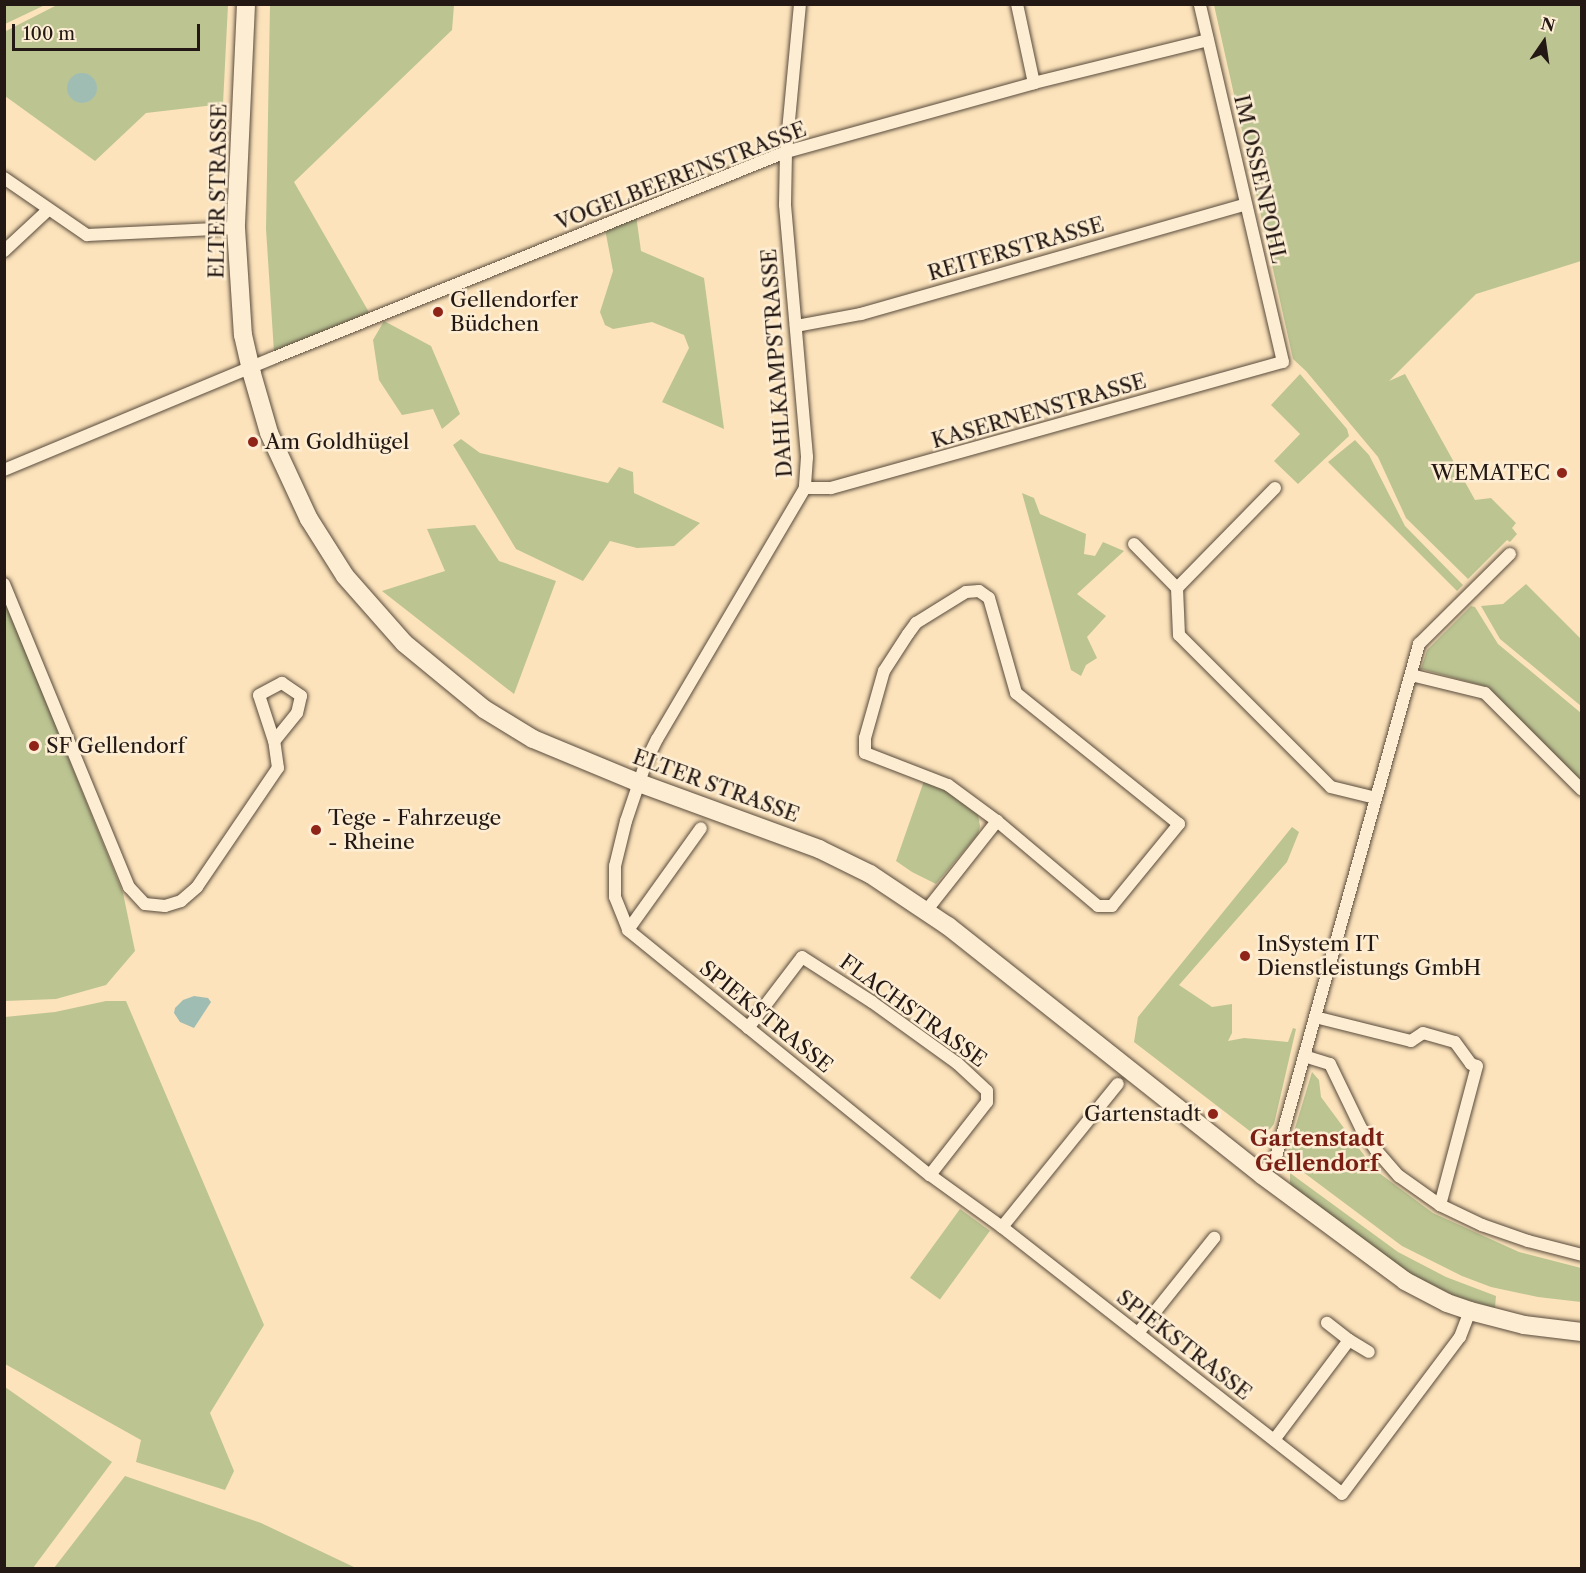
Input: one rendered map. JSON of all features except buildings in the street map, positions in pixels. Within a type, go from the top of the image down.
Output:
[{"type":"main road","name":"ELTER STRASSE","points":[[246,4],[236,228],[243,334],[269,433],[303,509],[328,552],[377,615],[439,675],[484,709],[533,739],[639,783],[819,849],[870,874],[926,911],[1262,1175],[1395,1275],[1427,1293],[1470,1311],[1524,1325],[1581,1332]]},
{"type":"street","name":"DAHLKAMPSTRASSE","points":[[639,783],[657,739],[805,488],[807,457],[784,205],[786,152],[801,4]]},
{"type":"street","points":[[1017,4],[1034,83]]},
{"type":"street","name":"IM OSSENPOHL","points":[[1200,4],[1283,363]]},
{"type":"street","name":"VOGELBEERENSTRASSE","points":[[251,368],[786,152],[1034,83],[1208,40]]},
{"type":"street","points":[[4,178],[87,235],[236,228]]},
{"type":"street","name":"REITERSTRASSE","points":[[796,326],[861,314],[1246,204]]},
{"type":"street","points":[[4,251],[48,210]]},
{"type":"street","name":"KASERNENSTRASSE","points":[[805,488],[831,488],[1283,363]]},
{"type":"street","points":[[4,470],[251,368]]},
{"type":"street","points":[[1177,588],[1275,488]]},
{"type":"street","points":[[1134,544],[1177,588],[1179,635],[1331,787],[1376,798]]},
{"type":"street","points":[[1262,1175],[1276,1157],[1419,644],[1510,554]]},
{"type":"street","points":[[4,584],[129,887],[145,904],[165,906],[181,901],[197,887],[278,768],[274,741]]},
{"type":"street","points":[[979,591],[989,598],[1016,693],[1179,824],[1112,906],[1098,906],[997,821],[948,785],[865,753],[865,738],[884,671],[916,623],[966,592],[979,591]]},
{"type":"street","points":[[1411,675],[1485,693],[1581,790]]},
{"type":"street","name":"SPIEKSTRASSE","points":[[639,783],[626,821],[615,866],[615,897],[628,930],[930,1175],[1002,1227],[1342,1494],[1460,1337],[1470,1311]]},
{"type":"street","points":[[926,911],[997,821]]},
{"type":"street","points":[[628,930],[701,828]]},
{"type":"street","name":"FLACHSTRASSE","points":[[748,1028],[802,957],[872,1002],[957,1063],[987,1091],[987,1102],[930,1175]]},
{"type":"street","points":[[1315,1017],[1411,1041],[1423,1033],[1455,1042],[1471,1064],[1476,1066],[1440,1205]]},
{"type":"street","points":[[1305,1056],[1330,1064],[1361,1128],[1376,1150],[1399,1176],[1440,1205],[1482,1225],[1528,1241],[1581,1255]]},
{"type":"street","points":[[1002,1227],[1118,1084]]},
{"type":"street","points":[[1137,1333],[1214,1238]]},
{"type":"street","points":[[1327,1323],[1370,1352]]},
{"type":"street","points":[[1274,1440],[1349,1340]]},
{"type":"green space","points":[[5,4],[45,4],[45,5],[5,24]]},
{"type":"green space","points":[[57,5],[228,5],[223,104],[146,113],[95,161],[5,96],[4,32]]},
{"type":"green space","points":[[270,5],[454,5],[452,30],[294,182],[370,314],[274,352],[266,229]]},
{"type":"green space","points":[[1214,5],[1581,5],[1581,261],[1476,294],[1389,381],[1405,374],[1475,500],[1491,498],[1516,523],[1512,528],[1517,534],[1510,542],[1507,540],[1468,579],[1406,518],[1378,457],[1306,371],[1293,359]]},
{"type":"green space","points":[[636,215],[641,251],[704,278],[724,429],[662,402],[689,348],[684,335],[652,322],[613,329],[605,325],[600,312],[613,271],[605,229]]},
{"type":"green space","points":[[384,321],[431,346],[460,414],[442,429],[433,409],[402,415],[379,380],[373,340]]},
{"type":"green space","points":[[1300,374],[1347,429],[1349,436],[1298,484],[1274,461],[1300,434],[1271,405]]},
{"type":"green space","points":[[461,439],[480,453],[608,483],[619,467],[633,472],[634,493],[700,523],[674,546],[637,548],[610,541],[583,581],[516,549],[453,445]]},
{"type":"green space","points":[[1355,440],[1369,455],[1405,526],[1463,585],[1457,591],[1328,462]]},
{"type":"green space","points":[[1022,493],[1034,498],[1040,514],[1086,534],[1084,554],[1095,556],[1103,542],[1124,551],[1077,594],[1106,616],[1087,637],[1097,658],[1086,665],[1081,676],[1071,670]]},
{"type":"green space","points":[[475,525],[499,561],[556,581],[514,694],[382,591],[445,571],[427,529]]},
{"type":"green space","points":[[1526,584],[1581,639],[1581,706],[1500,639],[1481,606],[1503,604]]},
{"type":"green space","name":"SF Gellendorf","points":[[4,598],[123,893],[135,951],[106,985],[56,999],[5,1001]]},
{"type":"green space","points":[[1471,606],[1475,607],[1498,644],[1581,713],[1581,781],[1488,687],[1421,669],[1427,650]]},
{"type":"green space","points":[[924,781],[950,793],[978,815],[980,826],[978,834],[936,884],[896,861]]},
{"type":"green space","points":[[1292,827],[1299,832],[1287,862],[1179,985],[1212,1007],[1232,1004],[1232,1033],[1228,1041],[1244,1038],[1288,1042],[1293,1028],[1296,1029],[1274,1124],[1270,1129],[1255,1135],[1134,1042],[1138,1017]]},
{"type":"green space","points":[[106,1001],[126,1001],[264,1325],[210,1413],[234,1471],[225,1490],[136,1462],[141,1440],[5,1364],[5,1017],[55,1012]]},
{"type":"green space","points":[[1312,1072],[1319,1080],[1321,1097],[1375,1170],[1433,1213],[1519,1252],[1581,1268],[1581,1302],[1538,1297],[1491,1287],[1462,1276],[1402,1246],[1295,1166],[1288,1151]]},
{"type":"green space","points":[[1290,1173],[1398,1252],[1446,1277],[1496,1296],[1495,1308],[1455,1296],[1402,1270],[1294,1189],[1290,1183]]},
{"type":"green space","points":[[960,1209],[990,1231],[940,1300],[910,1278]]},
{"type":"green space","points":[[5,1387],[112,1462],[33,1568],[5,1568]]},
{"type":"green space","points":[[125,1476],[261,1523],[356,1568],[54,1568]]},
{"type":"water","points":[[82,73],[93,77],[97,88],[93,99],[82,103],[71,99],[67,88],[71,77]]},
{"type":"water","points":[[194,996],[208,998],[211,1002],[194,1028],[180,1022],[174,1013],[175,1008],[183,1000]]},
{"type":"place","name":"Gellendorfer Büdchen","points":[[438,312]]},
{"type":"place","name":"Am Goldhügel","points":[[253,442]]},
{"type":"place","name":"WEMATEC","points":[[1562,473]]},
{"type":"place","name":"SF Gellendorf","points":[[34,746]]},
{"type":"place","name":"Tege - Fahrzeuge - Rheine","points":[[316,830]]},
{"type":"place","name":"InSystem IT Dienstleistungs GmbH","points":[[1245,956]]},
{"type":"place","name":"Gartenstadt","points":[[1213,1114]]},
{"type":"district","name":"Gartenstadt Gellendorf","points":[[1317,1150]]}]
